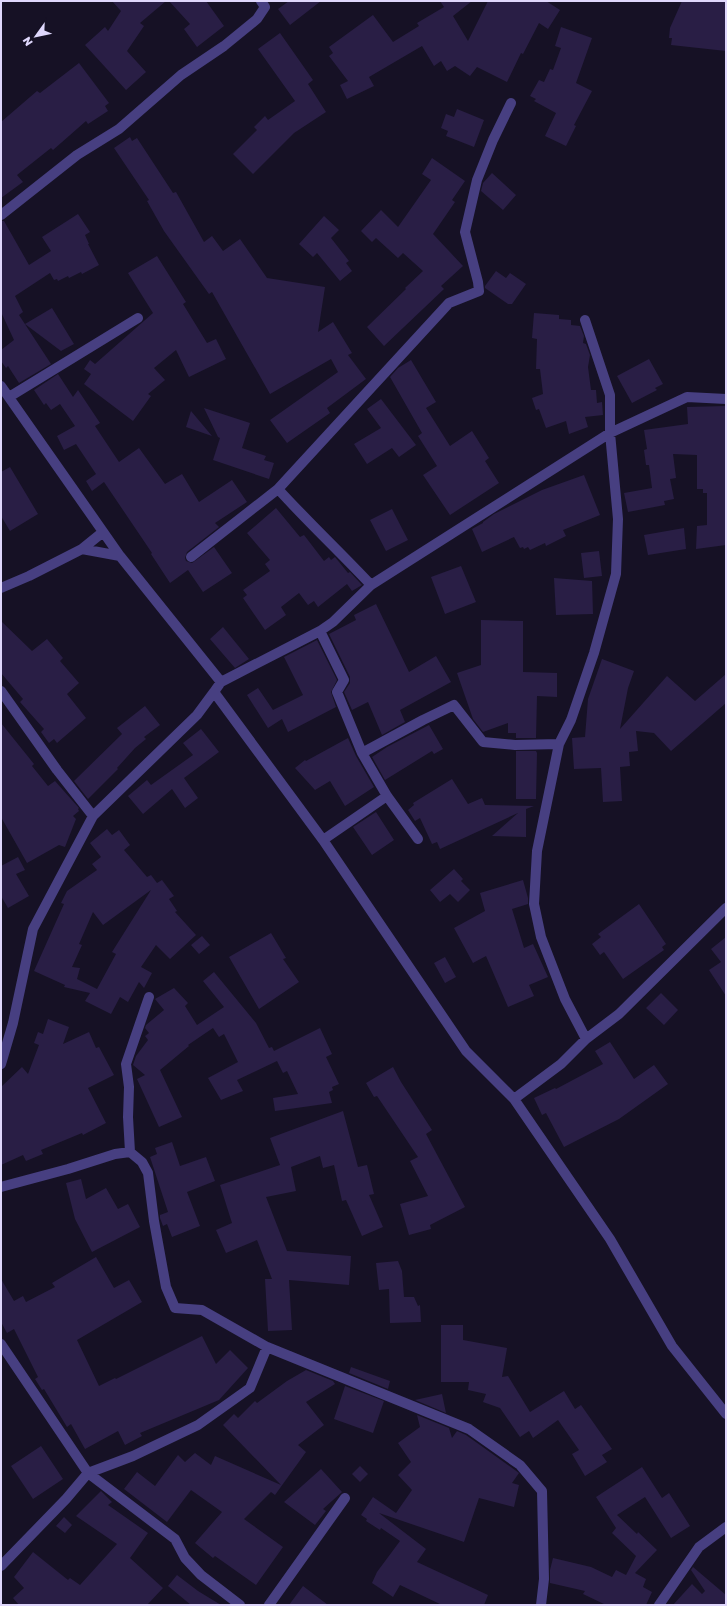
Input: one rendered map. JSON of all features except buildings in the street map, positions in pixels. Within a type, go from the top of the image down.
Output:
[{"type":"street","points":[[1,215],[77,155],[120,129],[181,75],[224,46],[257,18],[265,6],[261,1]]},
{"type":"street","points":[[191,557],[278,489],[449,302],[479,291],[465,232],[477,180],[493,140],[512,103]]},
{"type":"street","points":[[9,397],[138,318]]},
{"type":"street","points":[[585,320],[610,395],[610,433],[618,519],[616,574],[594,653],[570,720],[559,744],[537,851],[534,904],[541,938],[565,999],[586,1039]]},
{"type":"street","points":[[1,386],[120,556],[221,682]]},
{"type":"street","points":[[1,1064],[13,1023],[33,928],[93,816],[197,715],[221,682],[320,631],[333,622],[371,585],[610,433],[687,397],[726,400]]},
{"type":"street","points":[[278,489],[305,519],[344,555],[371,585]]},
{"type":"street","points":[[1,588],[29,576],[82,549],[103,532]]},
{"type":"street","points":[[82,549],[120,556]]},
{"type":"street","points":[[320,631],[344,680],[337,692],[362,753],[387,796],[418,839]]},
{"type":"street","points":[[1,691],[57,770],[93,816]]},
{"type":"street","points":[[214,692],[323,840],[466,1051],[514,1099],[610,1239],[672,1346],[726,1414]]},
{"type":"street","points":[[362,753],[454,705],[483,742],[515,745],[559,744]]},
{"type":"street","points":[[323,840],[387,796]]},
{"type":"street","points":[[514,1099],[561,1064],[586,1039],[619,1014],[726,908]]},
{"type":"street","points":[[149,997],[126,1064],[129,1086],[128,1117],[130,1152],[142,1162],[148,1173],[154,1221],[166,1287],[175,1308],[202,1310],[267,1347],[469,1429],[520,1465],[542,1491],[544,1579],[541,1605]]},
{"type":"street","points":[[1,1187],[68,1169],[115,1154],[130,1152]]},
{"type":"street","points":[[1,1344],[88,1473],[175,1539],[186,1558],[201,1576],[240,1605]]},
{"type":"street","points":[[1,1566],[66,1499],[88,1473],[132,1456],[198,1425],[250,1388],[267,1347]]},
{"type":"street","points":[[269,1605],[345,1498]]},
{"type":"street","points":[[659,1605],[699,1547],[726,1527]]}]
